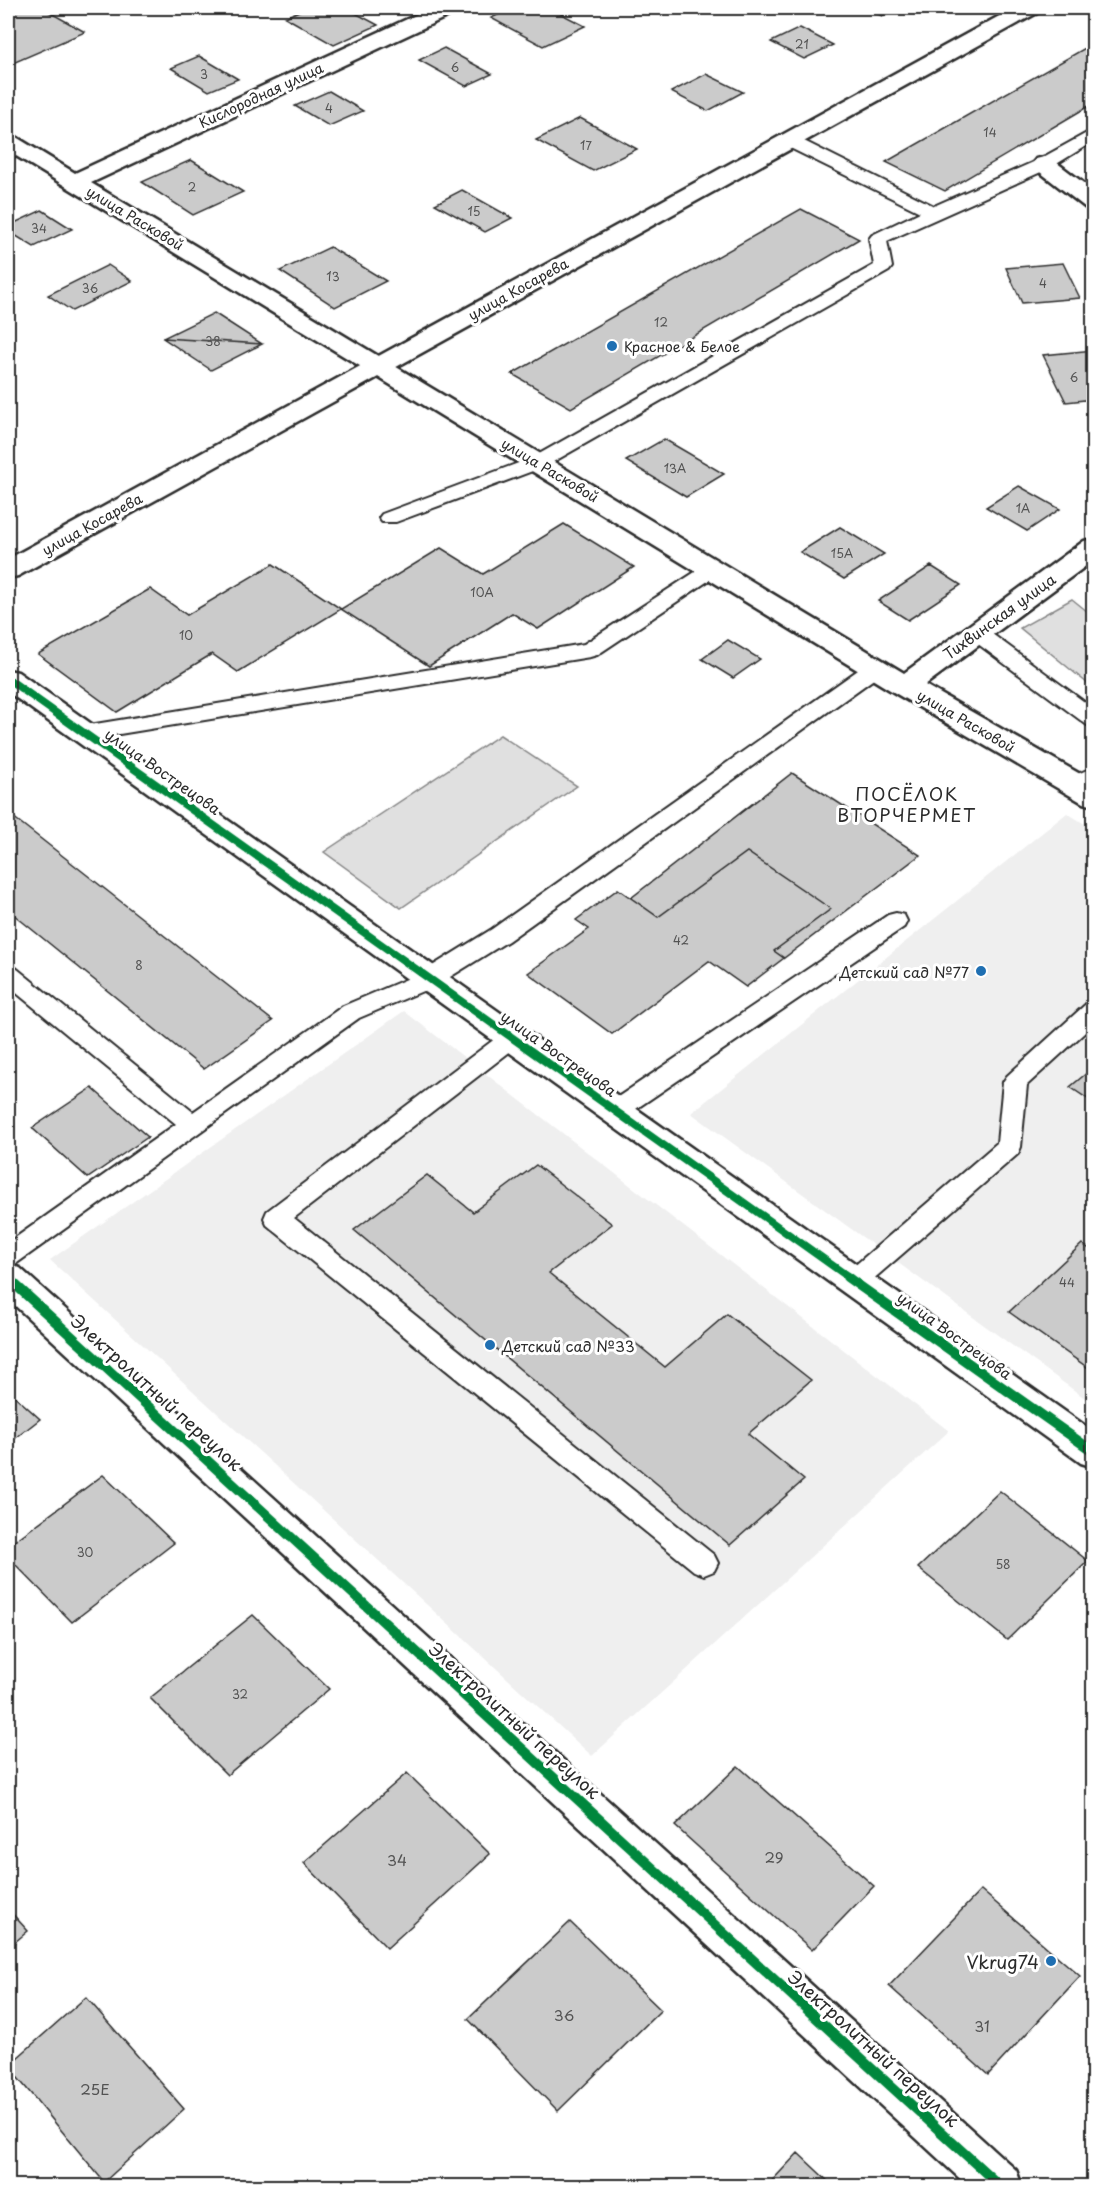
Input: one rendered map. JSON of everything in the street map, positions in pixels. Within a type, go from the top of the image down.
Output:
[{"type":"street","name":"Кислородная улица","points":[[74,182],[447,8]]},
{"type":"street","name":"улица Косарева","points":[[8,570],[1029,8]]},
{"type":"street","name":"улица Расковой","points":[[8,142],[326,332],[377,367],[539,462],[905,686],[1087,785]]},
{"type":"street","points":[[1044,164],[1088,194]]},
{"type":"street","name":"Тихвинская улица","points":[[905,686],[977,633],[1081,565],[1094,547]]},
{"type":"street","name":"улица Вострецова","points":[[8,678],[1094,1452]]},
{"type":"street","name":"Электролитный переулок","points":[[8,1278],[1000,2187]]},
{"type":"lane","points":[[389,518],[539,462],[883,267],[878,239],[1044,164],[1094,134]]},
{"type":"lane","points":[[788,140],[934,213]]},
{"type":"lane","points":[[83,733],[590,650],[713,569]]},
{"type":"lane","points":[[977,633],[1094,720]]},
{"type":"lane","points":[[8,1256],[351,1012],[429,979],[500,935],[875,668]]},
{"type":"lane","points":[[615,1112],[896,921]]},
{"type":"lane","points":[[8,974],[192,1124]]},
{"type":"lane","points":[[855,1281],[1009,1147],[1015,1082],[1094,1010]]},
{"type":"lane","points":[[512,1038],[276,1218],[704,1563]]},
{"type":"shaded area","points":[[1072,599],[1093,616],[1093,688],[1020,628]]},
{"type":"shaded area","points":[[500,735],[577,786],[401,908],[324,852]]},
{"type":"shaded area","name":"Детский сад №77","points":[[1067,813],[1093,829],[1093,1404],[691,1113]]},
{"type":"shaded area","name":"Детский сад №33","points":[[404,1011],[949,1431],[592,1756],[50,1260]]},
{"type":"building","points":[[8,8],[42,8],[85,32],[13,63],[8,60]]},
{"type":"building","points":[[306,8],[346,8],[378,25],[334,45],[285,17]]},
{"type":"building","points":[[513,8],[550,8],[585,26],[543,46],[491,18]]},
{"type":"building","points":[[864,8],[899,8],[882,16]]},
{"type":"building","points":[[800,28],[833,45],[804,59],[771,42]]},
{"type":"building","points":[[1094,43],[1094,103],[945,191],[886,162]]},
{"type":"building","points":[[444,48],[492,74],[466,86],[419,60]]},
{"type":"building","points":[[199,56],[238,79],[209,91],[171,68]]},
{"type":"building","points":[[706,74],[743,92],[708,111],[671,92]]},
{"type":"building","points":[[329,91],[363,111],[329,126],[295,106]]},
{"type":"building","points":[[580,118],[637,149],[593,171],[536,140]]},
{"type":"building","points":[[191,160],[243,192],[193,215],[142,182]]},
{"type":"building","points":[[462,190],[512,218],[485,232],[435,204]]},
{"type":"building","points":[[801,209],[859,239],[571,408],[512,374]]},
{"type":"building","points":[[42,210],[72,229],[34,247],[8,231],[8,226]]},
{"type":"building","points":[[330,247],[386,281],[335,307],[280,271]]},
{"type":"building","points":[[1063,263],[1080,298],[1022,303],[1006,268]]},
{"type":"building","points":[[108,265],[132,281],[72,311],[48,295]]},
{"type":"building","points":[[214,313],[262,344],[211,370],[163,338]]},
{"type":"building","points":[[163,338],[262,344],[211,370]]},
{"type":"building","points":[[1094,350],[1094,399],[1066,402],[1043,355]]},
{"type":"building","points":[[664,439],[724,474],[686,497],[626,461]]},
{"type":"building","points":[[1019,486],[1060,509],[1027,531],[986,507]]},
{"type":"building","points":[[564,524],[634,567],[538,629],[512,613],[429,666],[341,609],[441,548],[483,574]]},
{"type":"building","points":[[840,527],[884,554],[844,579],[800,552]]},
{"type":"building","points":[[273,564],[341,609],[238,672],[212,654],[117,712],[38,654],[150,589],[187,615]]},
{"type":"building","points":[[931,566],[961,585],[908,620],[878,601]]},
{"type":"building","points":[[728,640],[760,659],[733,678],[702,659]]},
{"type":"building","points":[[792,773],[920,855],[784,958],[774,951],[831,909],[747,852],[658,917],[631,898]]},
{"type":"building","points":[[8,813],[273,1021],[204,1069],[8,910]]},
{"type":"building","points":[[747,852],[831,909],[774,951],[784,958],[746,987],[709,961],[612,1034],[528,973],[589,929],[576,920],[618,889],[658,917]]},
{"type":"building","points":[[1094,1067],[1094,1103],[1070,1087]]},
{"type":"building","points":[[92,1088],[148,1137],[88,1178],[32,1128]]},
{"type":"building","points":[[536,1165],[612,1224],[549,1273],[665,1367],[727,1314],[811,1380],[748,1434],[804,1480],[730,1545],[354,1230],[427,1175],[473,1212]]},
{"type":"building","points":[[1082,1244],[1094,1252],[1094,1372],[1009,1312]]},
{"type":"building","points":[[8,1390],[40,1419],[8,1444]]},
{"type":"building","points":[[103,1475],[174,1543],[72,1622],[8,1557],[8,1546]]},
{"type":"building","points":[[1000,1491],[1088,1561],[1007,1640],[918,1568]]},
{"type":"building","points":[[253,1615],[329,1689],[227,1775],[150,1698]]},
{"type":"building","points":[[738,1766],[874,1886],[812,1950],[675,1826]]},
{"type":"building","points":[[407,1773],[490,1854],[387,1948],[304,1863]]},
{"type":"building","points":[[981,1890],[1080,1976],[988,2075],[889,1986]]},
{"type":"building","points":[[8,1909],[28,1931],[8,1948]]},
{"type":"building","points":[[570,1922],[661,2010],[558,2111],[468,2019]]},
{"type":"building","points":[[86,1997],[184,2109],[104,2182],[8,2066]]},
{"type":"building","points":[[798,2153],[833,2186],[767,2186]]},
{"type":"cycle path","points":[[8,679],[1094,1452]]},
{"type":"cycle path","points":[[8,1278],[1000,2186]]},
{"type":"place","name":"Красное & Белое","points":[[612,346]]},
{"type":"place","name":"Детский сад №77","points":[[981,971]]},
{"type":"place","name":"Детский сад №33","points":[[490,1345]]},
{"type":"place","name":"Vkrug74","points":[[1051,1961]]},
{"type":"district","name":"ПОСЁЛОК ВТОРЧЕРМЕТ","points":[[907,803]]}]
